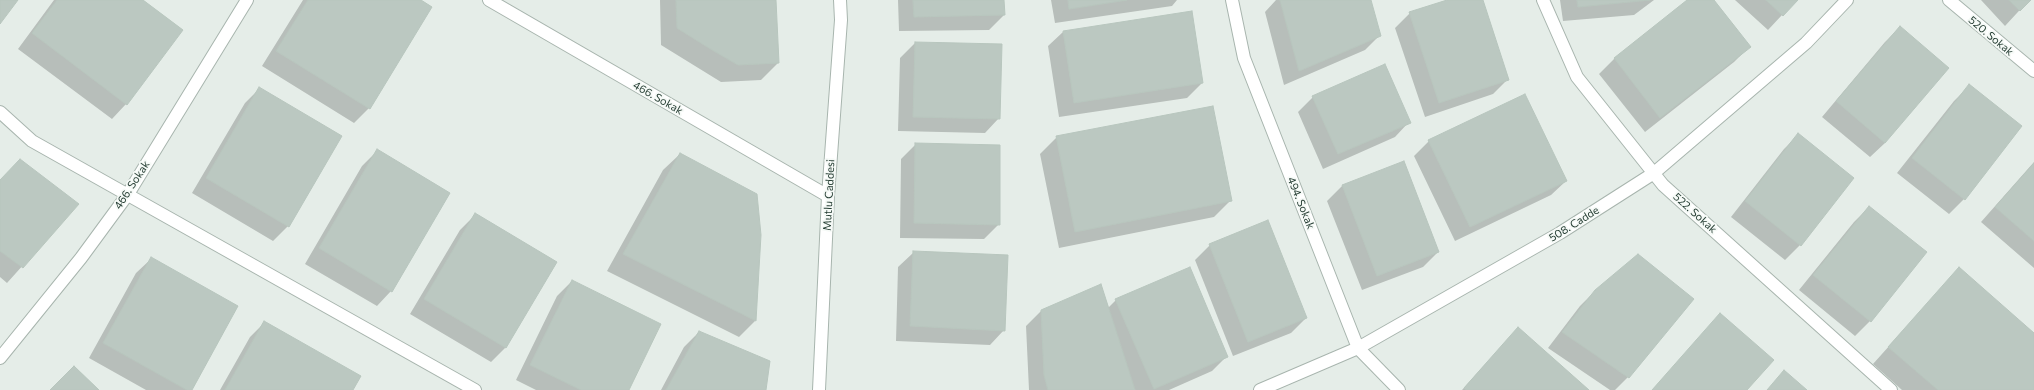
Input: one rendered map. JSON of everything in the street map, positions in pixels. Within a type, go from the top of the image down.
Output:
[{"type":"street","name":"466. Sokak","points":[[0,358],[81,258],[128,194],[247,0]]},
{"type":"street","name":"Mutlu Caddesi","points":[[819,390],[828,196],[841,20],[840,0]]},
{"type":"street","name":"494. Sokak","points":[[1232,0],[1244,58],[1358,348],[1399,390]]},
{"type":"street","name":"522. Sokak","points":[[1543,0],[1576,77],[1654,174],[1663,184],[1892,390]]},
{"type":"street","name":"508. Cadde","points":[[1260,390],[1358,348],[1560,233],[1654,174],[1806,43],[1847,0]]},
{"type":"street","name":"520. Sokak","points":[[1949,0],[2034,72]]},
{"type":"street","name":"466. Sokak","points":[[495,2],[828,196]]},
{"type":"street","points":[[0,112],[32,141],[475,390]]},
{"type":"building","points":[[0,0],[18,0],[0,24]]},
{"type":"building","points":[[57,0],[143,0],[183,30],[127,105],[32,33]]},
{"type":"building","points":[[308,0],[421,0],[432,7],[370,109],[276,51]]},
{"type":"building","points":[[676,0],[776,0],[779,63],[738,65],[709,48],[677,28]]},
{"type":"building","points":[[913,0],[1004,0],[1005,15],[914,17]]},
{"type":"building","points":[[1068,0],[1127,0],[1069,9]]},
{"type":"building","points":[[1280,0],[1371,0],[1381,36],[1299,71]]},
{"type":"building","points":[[1447,0],[1483,0],[1509,80],[1439,103],[1409,12]]},
{"type":"building","points":[[1577,0],[1650,0],[1578,7]]},
{"type":"building","points":[[1687,0],[1714,0],[1751,47],[1660,118],[1614,58]]},
{"type":"building","points":[[1766,0],[1798,0],[1783,16]]},
{"type":"building","points":[[2009,0],[2031,0],[2020,11]]},
{"type":"building","points":[[1192,11],[1203,83],[1074,103],[1063,31]]},
{"type":"building","points":[[1900,26],[1949,68],[1885,143],[1836,101]]},
{"type":"building","points":[[915,42],[1002,44],[1000,119],[913,117]]},
{"type":"building","points":[[1385,64],[1411,123],[1338,154],[1312,96]]},
{"type":"building","points":[[1969,84],[2022,126],[1965,200],[1912,158]]},
{"type":"building","points":[[259,87],[342,136],[289,227],[206,178]]},
{"type":"building","points":[[1525,94],[1567,181],[1470,227],[1428,140]]},
{"type":"building","points":[[1213,106],[1232,201],[1075,232],[1056,136]]},
{"type":"building","points":[[1798,133],[1854,178],[1801,246],[1745,201]]},
{"type":"building","points":[[915,143],[1000,145],[1000,225],[914,223]]},
{"type":"building","points":[[377,149],[450,193],[392,292],[319,248]]},
{"type":"building","points":[[680,153],[757,194],[761,235],[756,321],[623,254]]},
{"type":"building","points":[[20,159],[79,204],[23,268],[0,251],[0,180]]},
{"type":"building","points":[[1404,161],[1439,252],[1377,276],[1342,185]]},
{"type":"building","points":[[2034,163],[2034,241],[1995,207]]},
{"type":"building","points":[[1869,206],[1927,252],[1871,322],[1813,275]]},
{"type":"building","points":[[475,213],[557,262],[506,348],[424,299]]},
{"type":"building","points":[[1268,220],[1307,318],[1248,342],[1209,244]]},
{"type":"building","points":[[913,251],[1008,255],[1005,331],[910,326]]},
{"type":"building","points":[[1638,254],[1694,299],[1629,378],[1562,332],[1595,290]]},
{"type":"building","points":[[151,257],[238,306],[192,390],[187,390],[103,343]]},
{"type":"building","points":[[1190,267],[1228,357],[1154,389],[1115,299]]},
{"type":"building","points":[[1959,267],[2034,333],[2034,390],[1938,390],[1888,347]]},
{"type":"building","points":[[572,280],[661,324],[629,390],[581,390],[530,365]]},
{"type":"building","points":[[1101,284],[1135,390],[1048,390],[1044,375],[1041,310]]},
{"type":"building","points":[[1720,313],[1774,360],[1747,390],[1652,390]]},
{"type":"building","points":[[264,321],[361,376],[353,390],[225,390]]},
{"type":"building","points":[[1518,327],[1589,390],[1466,390],[1464,388]]},
{"type":"building","points":[[699,331],[770,361],[766,390],[666,390]]},
{"type":"building","points":[[74,366],[99,390],[50,390]]},
{"type":"building","points":[[1784,370],[1807,390],[1767,390]]}]
